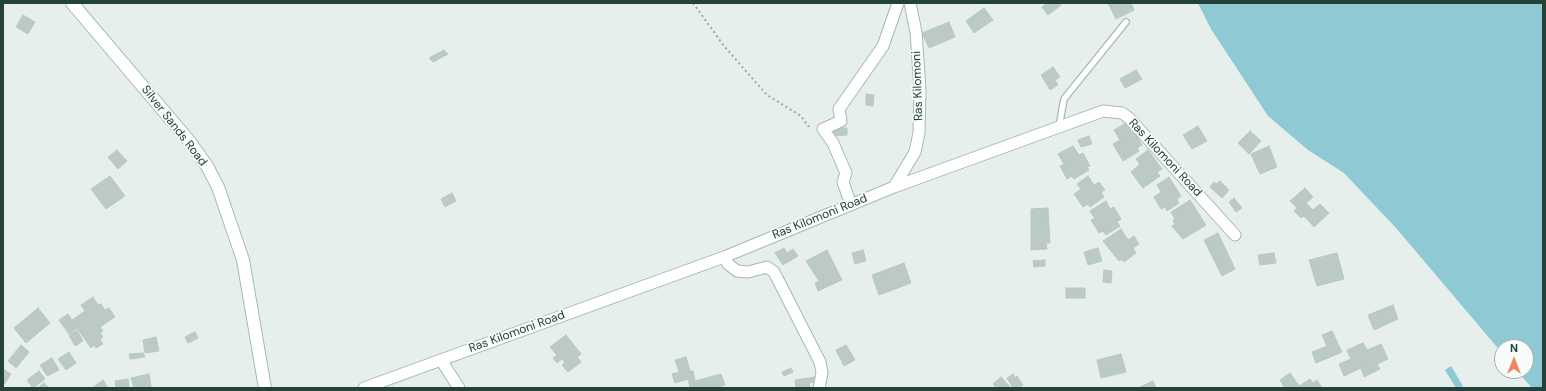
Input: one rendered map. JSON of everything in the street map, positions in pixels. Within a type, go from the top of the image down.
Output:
[{"type":"street","name":"Silver Sands Road","points":[[72,3],[167,113],[207,166],[218,187],[243,260],[265,388]]},
{"type":"street","points":[[851,205],[843,182],[846,173],[833,144],[823,129],[841,121],[839,109],[883,46],[898,3]]},
{"type":"street","name":"Ras Kilomoni","points":[[894,187],[915,152],[920,133],[920,97],[916,32],[910,3]]},
{"type":"street","name":"Ras Kilomoni Road","points":[[364,388],[724,257],[894,187],[1103,111],[1122,113],[1130,118],[1235,235]]},
{"type":"street","points":[[724,257],[732,268],[737,271],[748,272],[767,267],[774,272],[820,362],[822,373],[819,388]]},
{"type":"street","points":[[441,360],[459,388]]},
{"type":"lane","points":[[1059,127],[1064,99],[1126,22]]},
{"type":"path","points":[[693,3],[724,46],[767,95],[801,116],[808,126],[823,129]]},
{"type":"water","points":[[1198,3],[1543,3],[1543,388],[1532,388],[1524,379],[1534,379],[1534,339],[1494,339],[1494,344],[1396,228],[1344,173],[1308,150],[1268,116],[1211,29]]},
{"type":"water","points":[[1451,366],[1463,386],[1460,388],[1456,388],[1445,370]]},
{"type":"building","points":[[1048,3],[1060,3],[1061,5],[1048,15],[1042,7]]},
{"type":"building","points":[[1108,3],[1131,3],[1134,10],[1116,19]]},
{"type":"building","points":[[984,8],[993,20],[974,33],[966,21]]},
{"type":"building","points":[[23,15],[35,22],[28,34],[16,27]]},
{"type":"building","points":[[949,22],[955,37],[929,48],[922,33]]},
{"type":"building","points":[[444,50],[448,54],[433,62],[429,58]]},
{"type":"building","points":[[1053,67],[1060,77],[1055,80],[1058,85],[1050,90],[1041,75]]},
{"type":"building","points":[[1136,70],[1142,79],[1125,88],[1120,79]]},
{"type":"building","points":[[866,94],[874,95],[873,106],[866,105]]},
{"type":"building","points":[[1126,123],[1132,133],[1137,130],[1140,135],[1137,136],[1142,145],[1137,148],[1139,151],[1123,161],[1113,144],[1120,140],[1114,130]]},
{"type":"building","points":[[1198,126],[1207,141],[1192,149],[1183,135]]},
{"type":"building","points":[[833,128],[847,128],[847,135],[833,136]]},
{"type":"building","points":[[1250,131],[1261,141],[1249,154],[1238,143]]},
{"type":"building","points":[[1089,136],[1092,144],[1081,147],[1078,140]]},
{"type":"building","points":[[1073,146],[1079,155],[1083,153],[1090,166],[1087,167],[1089,170],[1074,179],[1072,176],[1067,179],[1060,166],[1064,164],[1058,154]]},
{"type":"building","points":[[1269,146],[1277,167],[1260,174],[1251,154]]},
{"type":"building","points":[[117,150],[127,161],[118,169],[108,157]]},
{"type":"building","points":[[1148,150],[1162,169],[1157,172],[1160,176],[1143,188],[1131,172],[1140,164],[1136,159]]},
{"type":"building","points":[[110,176],[125,196],[106,209],[91,189]]},
{"type":"building","points":[[1088,176],[1094,185],[1099,182],[1105,190],[1101,192],[1104,197],[1090,207],[1088,204],[1083,207],[1074,194],[1081,189],[1077,184]]},
{"type":"building","points":[[1169,177],[1181,196],[1177,199],[1179,203],[1167,211],[1165,207],[1161,209],[1154,197],[1161,192],[1157,185]]},
{"type":"building","points":[[1220,181],[1229,190],[1222,198],[1210,187],[1214,182],[1217,184]]},
{"type":"building","points":[[1305,188],[1313,197],[1306,203],[1313,210],[1320,204],[1329,213],[1314,227],[1304,216],[1301,218],[1294,211],[1297,208],[1290,201]]},
{"type":"building","points":[[452,193],[456,201],[445,207],[441,199]]},
{"type":"building","points":[[1234,198],[1242,208],[1236,212],[1229,202]]},
{"type":"building","points":[[1190,200],[1206,225],[1183,239],[1172,226],[1175,224],[1173,220],[1175,219],[1171,212]]},
{"type":"building","points":[[1106,201],[1110,209],[1114,207],[1121,219],[1117,222],[1120,226],[1106,235],[1103,231],[1099,233],[1091,220],[1095,219],[1090,211]]},
{"type":"building","points":[[1048,208],[1050,243],[1046,243],[1047,249],[1031,250],[1031,209]]},
{"type":"building","points":[[1121,229],[1128,240],[1134,236],[1139,244],[1133,248],[1136,253],[1124,262],[1122,259],[1119,261],[1103,241]]},
{"type":"building","points":[[1218,233],[1235,269],[1222,276],[1204,240]]},
{"type":"building","points":[[784,248],[787,253],[793,249],[798,256],[783,265],[775,253]]},
{"type":"building","points":[[1098,248],[1102,261],[1088,265],[1084,252]]},
{"type":"building","points":[[827,250],[842,280],[818,291],[815,283],[819,281],[806,261]]},
{"type":"building","points":[[863,250],[866,261],[855,264],[852,253]]},
{"type":"building","points":[[1274,253],[1276,263],[1260,265],[1258,255]]},
{"type":"building","points":[[1337,253],[1344,279],[1317,286],[1309,260]]},
{"type":"building","points":[[1045,260],[1045,266],[1034,267],[1033,261]]},
{"type":"building","points":[[904,263],[911,283],[879,295],[872,275]]},
{"type":"building","points":[[1104,270],[1112,271],[1111,283],[1103,282]]},
{"type":"building","points":[[1066,288],[1085,288],[1085,298],[1066,298]]},
{"type":"building","points":[[93,297],[98,305],[101,304],[105,310],[109,308],[115,317],[100,327],[103,331],[100,333],[103,337],[100,339],[103,344],[96,348],[94,345],[91,348],[77,328],[69,334],[59,320],[68,314],[72,320],[85,311],[81,305]]},
{"type":"building","points":[[1393,305],[1398,319],[1374,330],[1368,315]]},
{"type":"building","points":[[38,308],[50,323],[26,343],[14,328]]},
{"type":"building","points":[[77,330],[83,341],[75,346],[69,335]]},
{"type":"building","points":[[1332,331],[1342,352],[1316,363],[1312,352],[1327,346],[1322,335]]},
{"type":"building","points":[[195,332],[198,338],[188,343],[185,337]]},
{"type":"building","points":[[566,335],[581,354],[577,357],[581,362],[568,372],[562,365],[565,363],[562,359],[557,363],[553,358],[557,355],[550,347]]},
{"type":"building","points":[[156,337],[159,351],[145,353],[143,340]]},
{"type":"building","points":[[1363,343],[1367,350],[1381,344],[1388,359],[1377,364],[1380,369],[1364,377],[1361,368],[1344,376],[1339,364],[1351,359],[1347,350]]},
{"type":"building","points":[[21,345],[29,352],[16,368],[8,361]]},
{"type":"building","points":[[846,345],[855,360],[844,366],[836,350]]},
{"type":"building","points":[[69,352],[76,363],[66,370],[58,359]]},
{"type":"building","points":[[143,353],[145,357],[130,359],[129,354]]},
{"type":"building","points":[[1121,354],[1126,372],[1101,378],[1097,360]]},
{"type":"building","points":[[686,357],[690,371],[693,371],[695,381],[721,374],[725,385],[715,388],[690,388],[688,379],[675,383],[672,374],[679,372],[675,360]]},
{"type":"building","points":[[52,358],[59,370],[47,376],[40,365]]},
{"type":"building","points":[[791,368],[793,372],[784,376],[782,372]]},
{"type":"building","points":[[3,369],[11,374],[3,386]]},
{"type":"building","points":[[39,371],[45,379],[33,388],[27,380]]},
{"type":"building","points":[[1290,373],[1299,386],[1310,379],[1313,383],[1317,380],[1322,388],[1285,388],[1280,380]]},
{"type":"building","points":[[149,374],[151,387],[134,388],[131,378]]},
{"type":"building","points":[[1013,374],[1015,378],[1017,376],[1023,385],[1013,388],[1007,378]]},
{"type":"building","points":[[815,377],[816,382],[809,383],[810,388],[796,388],[795,380]]},
{"type":"building","points":[[1001,377],[1011,388],[997,388],[993,384]]},
{"type":"building","points":[[128,379],[129,388],[116,388],[115,381]]},
{"type":"building","points":[[103,380],[108,388],[92,388]]},
{"type":"building","points":[[1153,381],[1156,388],[1138,388]]},
{"type":"building","points":[[44,383],[49,388],[37,388],[39,387]]}]
